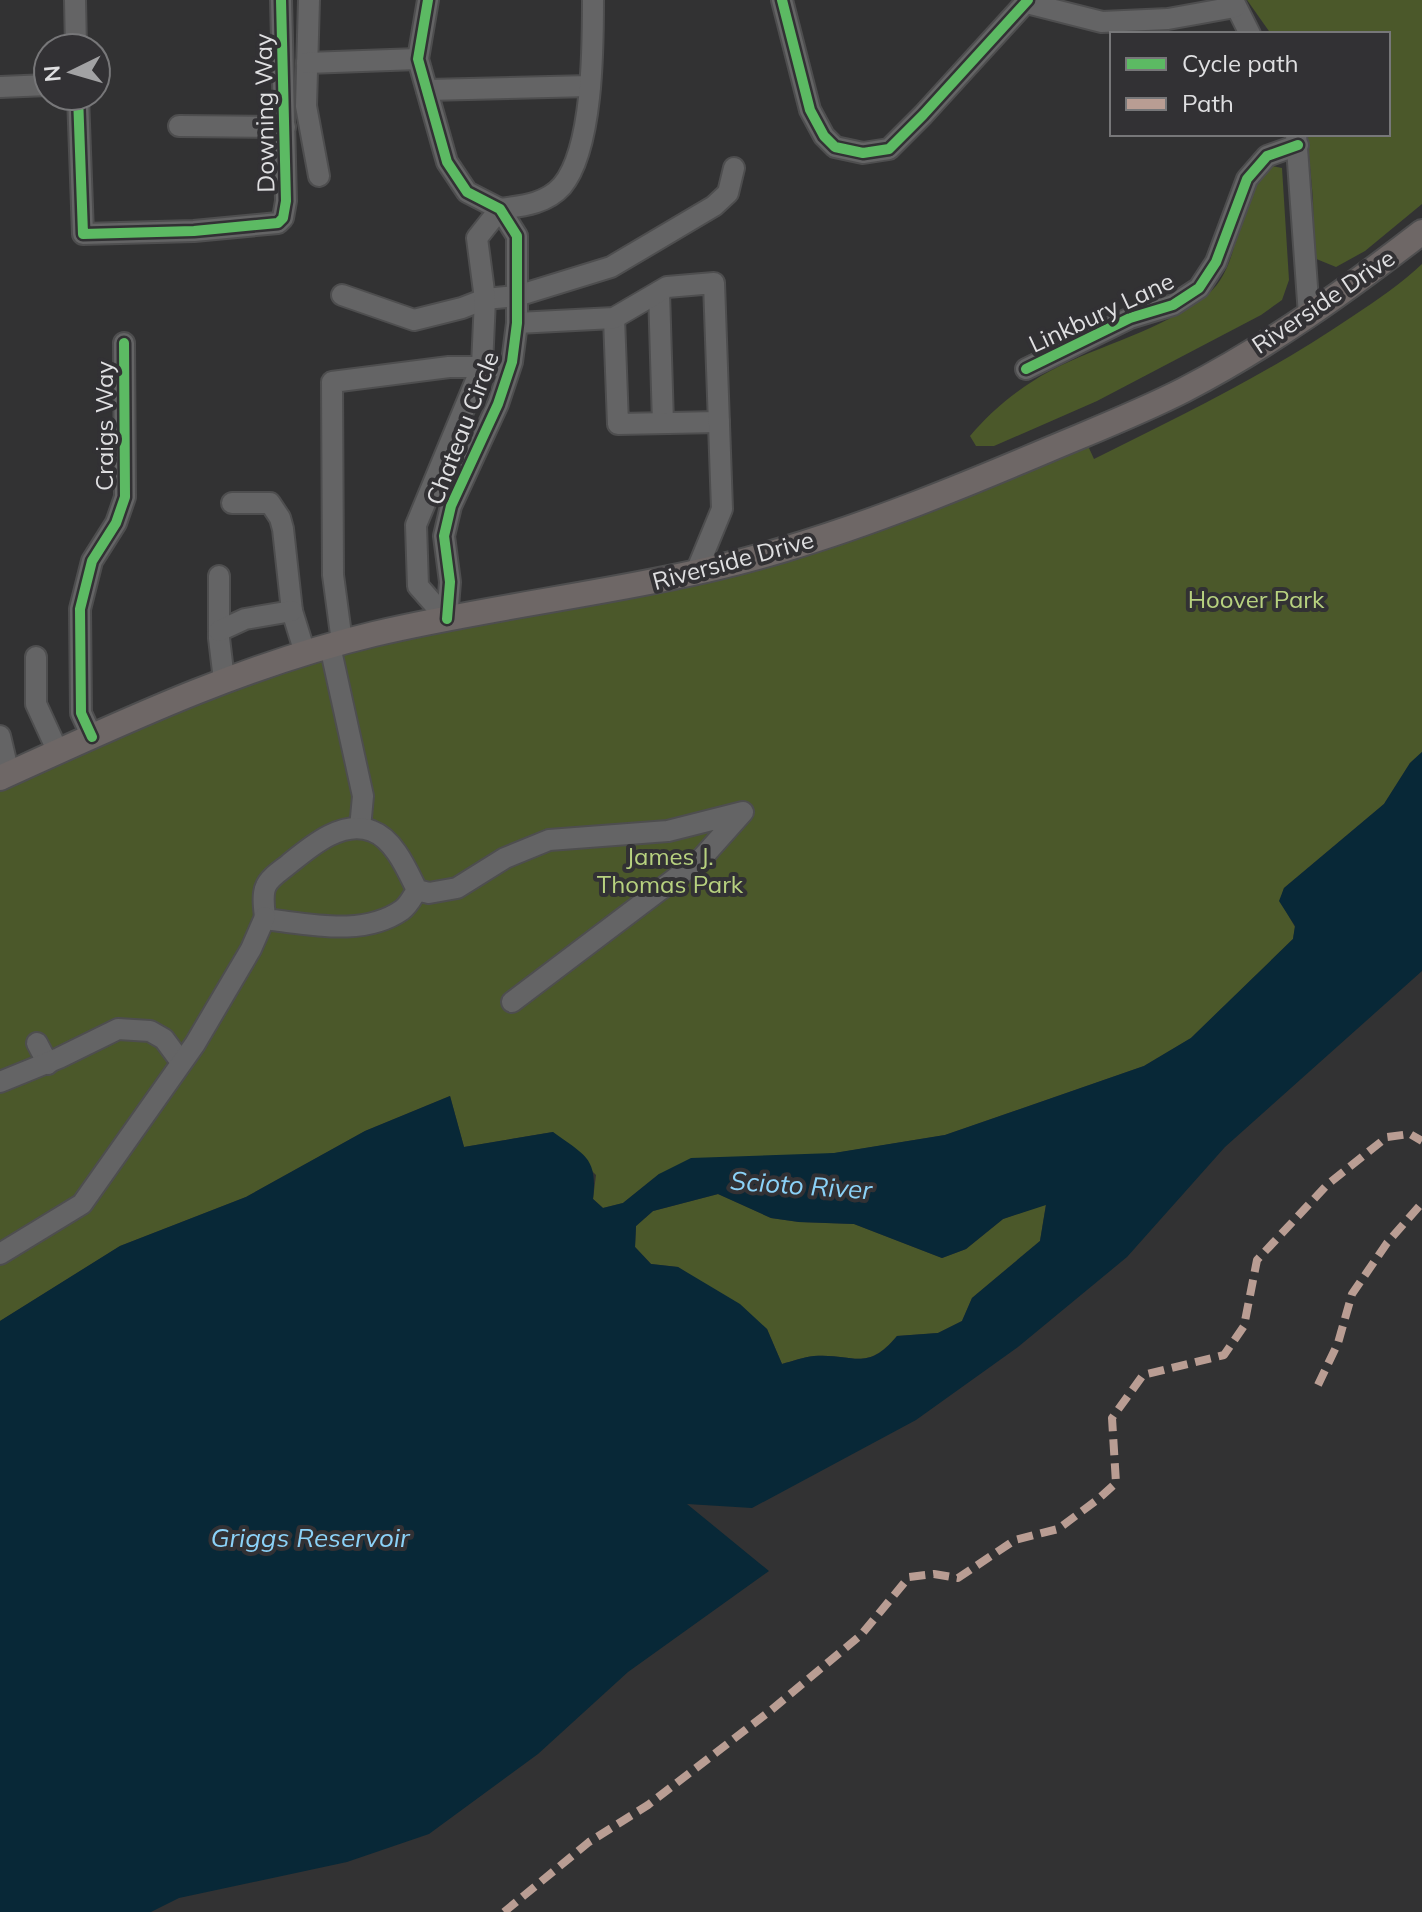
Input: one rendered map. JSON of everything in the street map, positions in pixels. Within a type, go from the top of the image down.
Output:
[{"type":"main road","name":"Riverside Drive","points":[[4,776],[169,701],[305,653],[447,619],[696,572],[797,545],[998,471],[1184,390],[1309,315],[1358,282],[1422,232]]},
{"type":"street","points":[[75,0],[76,32]]},
{"type":"street","name":"Downing Way","points":[[79,112],[83,234],[194,231],[278,223],[283,218],[286,201],[281,0]]},
{"type":"street","points":[[309,0],[306,106],[319,176]]},
{"type":"street","points":[[428,0],[418,59],[447,162],[467,192],[500,209],[533,205],[561,187],[578,158],[594,63],[593,0]]},
{"type":"street","points":[[782,0],[810,110],[824,136],[835,147],[863,153],[889,149],[1027,1],[1102,22],[1168,19],[1234,4],[1249,32]]},
{"type":"street","points":[[307,63],[418,59]]},
{"type":"street","points":[[0,87],[32,86]]},
{"type":"street","points":[[427,90],[590,86]]},
{"type":"street","points":[[179,126],[285,127]]},
{"type":"street","points":[[1297,139],[1309,315]]},
{"type":"street","name":"Linkbury Lane","points":[[1026,369],[1130,318],[1173,305],[1199,288],[1216,262],[1247,179],[1267,156],[1297,139]]},
{"type":"street","points":[[342,295],[414,320],[485,299],[517,296],[611,267],[714,206],[728,193],[734,168]]},
{"type":"street","name":"Chateau Circle","points":[[500,209],[517,236],[517,323],[510,369],[498,404],[451,506],[444,536],[450,582],[447,619],[418,586],[416,525],[482,366],[485,299],[477,238],[500,209]]},
{"type":"street","points":[[517,323],[614,318],[667,287],[714,283],[722,509],[696,572]]},
{"type":"street","points":[[659,292],[663,423]]},
{"type":"street","points":[[614,318],[618,424],[719,422]]},
{"type":"street","name":"Craigs Way","points":[[92,737],[81,713],[80,609],[92,561],[116,523],[125,497],[124,343]]},
{"type":"street","points":[[360,828],[363,796],[336,644],[332,382],[449,367],[510,369]]},
{"type":"street","points":[[232,503],[270,503],[280,518],[292,611],[305,653]]},
{"type":"street","points":[[219,576],[219,631],[224,680]]},
{"type":"street","points":[[219,631],[245,619],[292,611]]},
{"type":"street","points":[[36,657],[36,704],[58,752]]},
{"type":"street","points":[[0,736],[4,776]]},
{"type":"street","points":[[0,1254],[82,1204],[181,1062],[251,949],[265,917],[266,886],[278,872],[321,838],[360,828],[376,832],[403,862],[417,890],[429,893],[457,888],[505,858],[549,840],[668,831],[743,812],[701,859],[512,1002]]},
{"type":"street","points":[[265,917],[339,928],[362,924],[387,918],[405,908],[417,890]]},
{"type":"street","points":[[2,1075],[48,1064],[118,1029],[150,1031],[164,1039],[181,1062]]},
{"type":"street","points":[[37,1043],[48,1064]]},
{"type":"green space","points":[[1247,0],[1422,0],[1422,204],[1365,251],[1336,267],[1314,258],[1307,136],[1390,136],[1390,32],[1270,32]]},
{"type":"green space","points":[[1272,166],[1282,168],[1289,280],[1282,300],[1261,315],[1097,401],[994,446],[976,446],[970,436],[1028,384],[1070,361],[1171,318],[1208,294],[1220,281],[1228,265],[1250,193],[1259,178]]},
{"type":"green space","name":"James J. Thomas Park","points":[[1422,264],[1422,752],[1410,763],[1384,804],[1284,888],[1280,901],[1295,927],[1293,939],[1191,1038],[1144,1066],[945,1135],[835,1153],[659,1174],[623,1203],[603,1208],[593,1199],[596,1175],[553,1132],[464,1147],[450,1096],[365,1131],[246,1197],[120,1246],[0,1321],[0,778],[224,680],[696,572],[1083,435],[1094,459],[1290,356],[1380,298]]},
{"type":"green space","points":[[718,1194],[771,1218],[854,1224],[942,1258],[966,1249],[1003,1219],[1046,1204],[1040,1241],[972,1298],[962,1321],[938,1333],[897,1336],[867,1358],[814,1356],[782,1364],[767,1329],[678,1267],[651,1264],[635,1247],[636,1226],[653,1211]]},
{"type":"water","name":"Griggs Reservoir","points":[[1422,752],[1422,971],[1225,1147],[1127,1257],[1018,1347],[916,1420],[752,1508],[687,1504],[769,1571],[628,1672],[538,1754],[429,1834],[347,1862],[179,1898],[151,1912],[0,1912],[0,1321],[120,1246],[246,1197],[365,1131],[450,1096],[464,1147],[553,1132],[581,1152],[591,1165],[593,1199],[603,1208],[623,1203],[659,1174],[691,1158],[834,1153],[945,1135],[1144,1066],[1191,1038],[1293,939],[1295,926],[1279,901],[1284,888],[1384,804],[1410,763]],"holes":[[[718,1194],[771,1218],[854,1224],[942,1258],[966,1249],[1003,1219],[1046,1205],[1040,1241],[972,1298],[962,1321],[938,1333],[897,1336],[868,1358],[814,1356],[782,1364],[767,1329],[740,1304],[678,1267],[651,1264],[635,1247],[636,1226],[653,1211]]]},
{"type":"marked path","points":[[504,1912],[589,1842],[648,1805],[770,1711],[861,1635],[909,1577],[934,1574],[958,1578],[1015,1540],[1058,1529],[1097,1500],[1116,1483],[1112,1418],[1143,1375],[1224,1355],[1244,1326],[1257,1260],[1327,1185],[1387,1137],[1410,1134],[1422,1141]]},
{"type":"marked path","points":[[1318,1385],[1338,1343],[1352,1294],[1387,1243],[1422,1203]]},
{"type":"cycle path","points":[[79,112],[83,234],[194,231],[278,223],[283,218],[286,201],[281,0]]},
{"type":"cycle path","points":[[428,0],[418,59],[447,162],[467,192],[500,209],[517,236],[517,323],[512,362],[498,404],[451,506],[444,536],[450,582],[447,619]]},
{"type":"cycle path","points":[[782,0],[810,110],[824,136],[835,147],[863,153],[889,149],[1028,0]]},
{"type":"cycle path","points":[[1026,369],[1130,318],[1173,305],[1199,288],[1216,262],[1247,179],[1267,156],[1298,145]]},
{"type":"cycle path","points":[[92,737],[81,713],[80,609],[92,561],[116,523],[125,497],[124,343]]},
{"type":"park label","name":"Hoover Park","points":[[1256,599]]},
{"type":"water label","name":"Scioto River","points":[[801,1185]]}]
